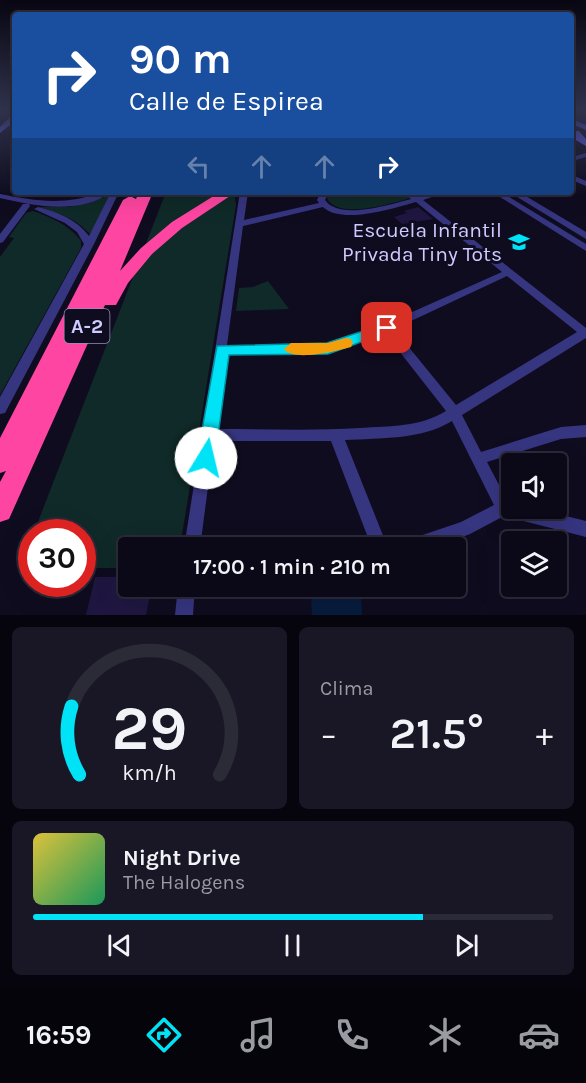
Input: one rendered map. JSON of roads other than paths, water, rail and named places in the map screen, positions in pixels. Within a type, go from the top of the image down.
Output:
[{"type":"highway","points":[[124,213],[127,195]]},
{"type":"highway","name":"A-2","points":[[0,462],[132,195]]},
{"type":"highway","name":"A-2","points":[[0,517],[5,498],[106,285],[145,195]]},
{"type":"highway","points":[[24,458],[91,340],[116,289],[137,261],[169,229],[237,195]]},
{"type":"street","points":[[0,198],[40,205],[57,205],[89,200],[100,195]]},
{"type":"street","points":[[0,409],[114,195]]},
{"type":"street","points":[[194,537],[222,349],[241,195]]},
{"type":"street","points":[[210,435],[336,435],[407,431],[439,422],[586,333],[412,195],[355,213],[334,210],[321,200],[324,195]]},
{"type":"street","points":[[501,195],[586,248]]},
{"type":"street","points":[[518,195],[586,236]]},
{"type":"street","points":[[0,198],[70,221],[81,229],[89,244]]},
{"type":"street","points":[[239,224],[324,204]]},
{"type":"street","points":[[0,240],[26,206]]},
{"type":"street","points":[[222,349],[328,348],[387,328],[509,272]]},
{"type":"street","points":[[387,328],[454,412],[501,504]]},
{"type":"street","points":[[478,459],[561,433],[586,431]]},
{"type":"street","points":[[336,435],[376,537]]},
{"type":"street","points":[[440,537],[464,529],[501,509]]},
{"type":"street","points":[[546,519],[586,529]]},
{"type":"street","points":[[184,615],[186,597]]},
{"type":"water","points":[[361,597],[362,615],[312,615],[311,598]]},
{"type":"place","name":"Escuela Infantil Privada Tiny Tots","points":[[519,242]]}]
